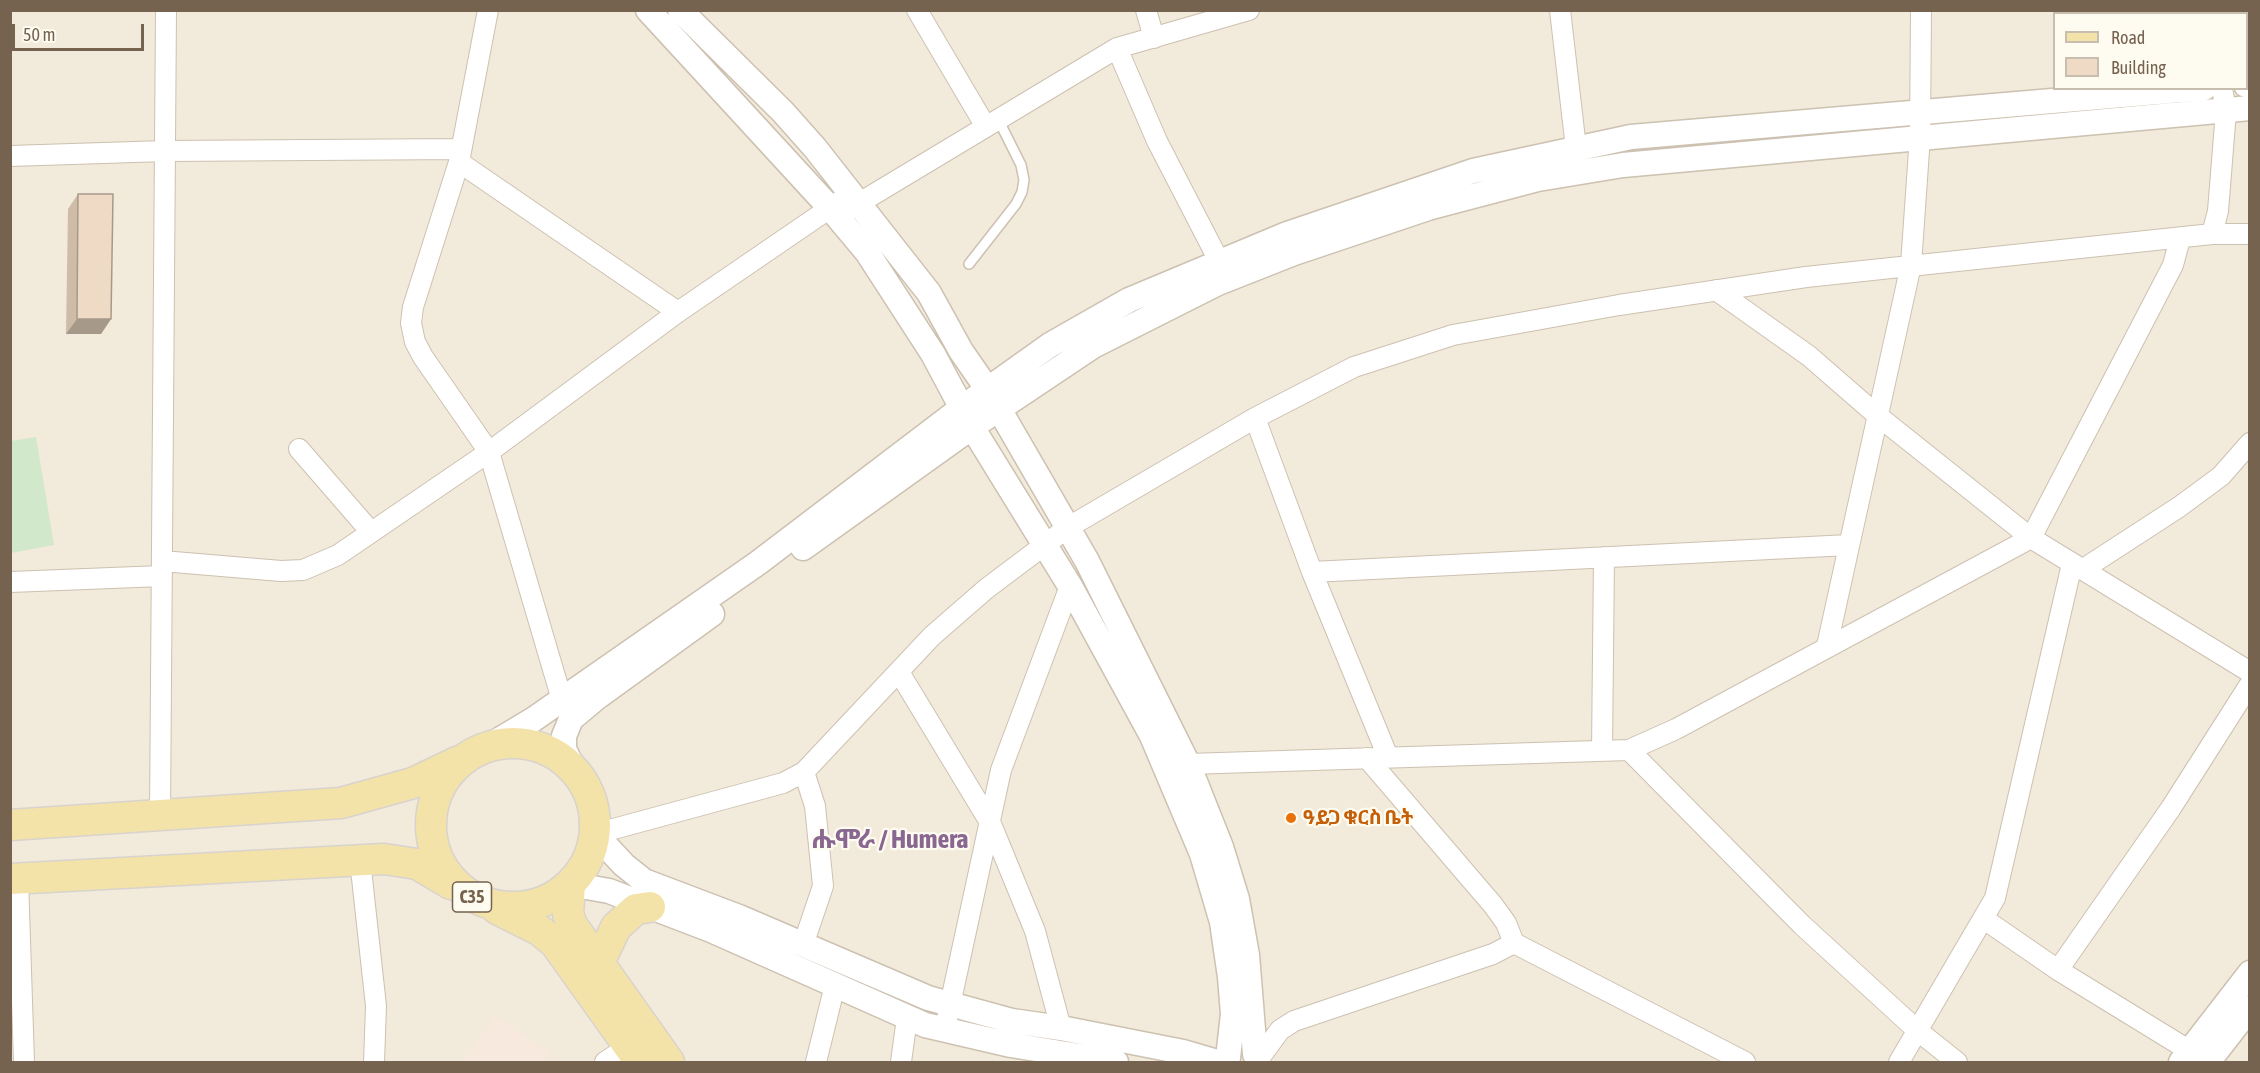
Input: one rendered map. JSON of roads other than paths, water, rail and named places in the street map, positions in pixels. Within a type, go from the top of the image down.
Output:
[{"type":"main road","name":"C35","points":[[10,825],[341,803],[413,783],[479,751],[514,743],[535,746],[554,754],[573,768],[591,799],[595,834],[584,866],[570,884],[549,899],[530,906],[511,908],[476,898],[442,867],[435,850],[431,823],[434,805],[445,781],[458,765],[479,751]]},
{"type":"main road","name":"C35","points":[[14,879],[384,859],[417,864],[476,898],[522,920],[555,943],[624,1057]]},
{"type":"main road","name":"C35","points":[[570,884],[568,914],[599,963],[669,1062]]},
{"type":"main road","points":[[599,963],[616,927],[636,909],[650,907]]},
{"type":"street","points":[[160,815],[166,10]]},
{"type":"street","points":[[488,10],[460,156],[413,307],[411,323],[415,342],[423,357],[489,452],[562,700]]},
{"type":"street","points":[[648,10],[835,213],[867,252],[933,354],[967,417],[1179,769],[1221,847],[1237,899],[1263,1057]]},
{"type":"street","points":[[680,10],[783,112],[855,198],[929,293],[961,351],[993,400],[1087,561],[1137,657],[1179,769],[1222,922],[1233,1014],[1223,1061]]},
{"type":"street","points":[[917,10],[992,123]]},
{"type":"street","points":[[1146,10],[1154,38]]},
{"type":"street","points":[[1560,10],[1576,148]]},
{"type":"street","points":[[1827,646],[1911,265],[1919,125],[1921,10]]},
{"type":"street","points":[[10,582],[162,569],[303,570],[338,555],[489,452],[678,312],[855,198],[992,123],[1117,48],[1247,11]]},
{"type":"street","points":[[1117,48],[1157,141],[1219,261]]},
{"type":"street","points":[[993,400],[1070,334],[1129,300],[1287,234],[1574,171],[2189,90]]},
{"type":"street","points":[[573,768],[564,749],[564,736],[571,719],[762,569],[967,417],[993,400],[1093,346],[1218,283],[1294,253],[1473,171],[1632,137],[1919,125],[2232,102],[2218,211],[2212,234]]},
{"type":"street","points":[[10,156],[165,151],[460,156],[678,312]]},
{"type":"street","points":[[1263,1057],[1246,1053],[1223,1061],[1061,1028],[1012,1021],[928,998],[644,881],[624,865],[595,834],[783,783],[804,772],[932,636],[986,589],[1067,528],[1254,418],[1354,367],[1452,335],[1716,290],[1911,265],[2212,234],[2250,234]]},
{"type":"street","points":[[1179,769],[1388,757],[1629,750],[1676,729],[2031,538],[2173,265],[2180,238]]},
{"type":"street","points":[[1716,290],[1809,356],[1878,416],[2031,538],[2250,672]]},
{"type":"street","points":[[1254,418],[1312,572],[1388,757]]},
{"type":"street","points":[[1899,1062],[1995,898],[2077,567],[2179,507],[2221,476],[2250,443]]},
{"type":"street","points":[[300,449],[372,532]]},
{"type":"street","points":[[1312,572],[1849,545]]},
{"type":"street","points":[[1602,751],[1604,557]]},
{"type":"street","points":[[479,751],[562,700],[762,569]]},
{"type":"street","points":[[945,1028],[952,1005],[1001,770],[1070,586]]},
{"type":"street","points":[[899,672],[991,824],[1035,931],[1061,1028]]},
{"type":"street","points":[[2058,970],[2171,808],[2250,684]]},
{"type":"street","points":[[1629,750],[1802,925],[1918,1031],[1957,1062]]},
{"type":"street","points":[[1367,758],[1493,905],[1506,923],[1514,943],[1745,1062]]},
{"type":"street","points":[[803,945],[822,886],[815,806],[804,772]]},
{"type":"street","points":[[360,861],[376,1006],[374,1062]]},
{"type":"street","points":[[14,879],[24,1062]]},
{"type":"street","points":[[570,884],[609,891],[741,942],[925,1025],[1011,1045],[1116,1062]]},
{"type":"street","points":[[1984,919],[2193,1059]]},
{"type":"street","points":[[1263,1057],[1280,1030],[1294,1021],[1493,954],[1514,943]]},
{"type":"street","points":[[2193,1059],[2250,973]]},
{"type":"street","points":[[816,1062],[835,985]]},
{"type":"street","points":[[2193,1059],[2250,1008]]},
{"type":"street","points":[[901,1062],[907,1018]]},
{"type":"lane","points":[[969,264],[1016,204],[1022,192],[1024,180],[1021,165],[992,123]]},
{"type":"place","name":"ዓይጋ ቁርስ ቤት","points":[[1291,818]]},
{"type":"district","name":"ሑሞራ / Humera","points":[[890,840]]}]
